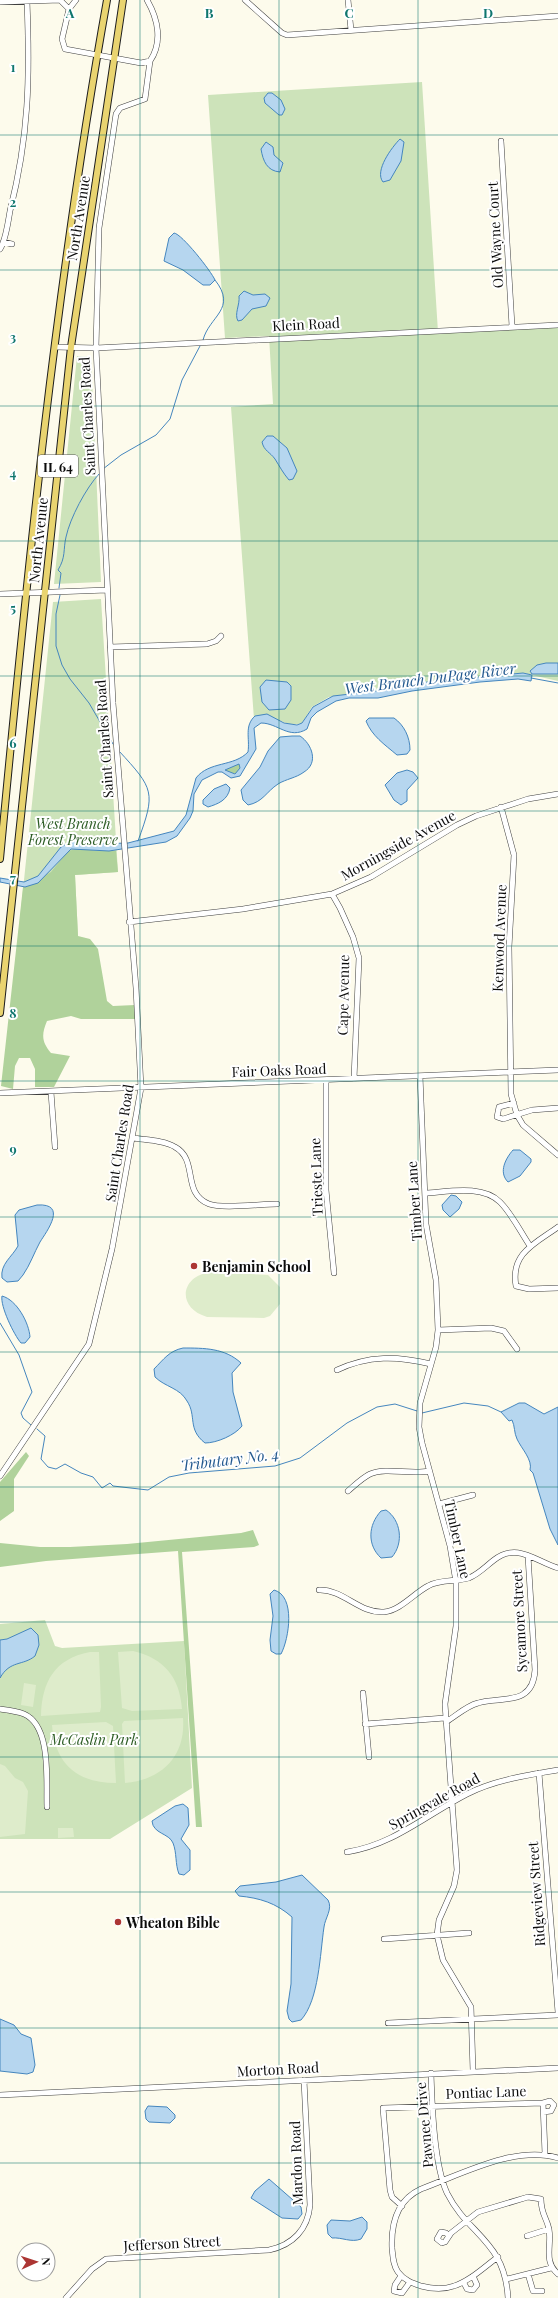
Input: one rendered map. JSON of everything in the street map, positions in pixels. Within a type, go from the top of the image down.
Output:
[{"type":"main road","name":"North Avenue","points":[[0,859],[27,593],[56,347],[97,55],[107,0]]},
{"type":"main road","name":"North Avenue","points":[[0,1013],[71,348],[123,0]]},
{"type":"street","points":[[0,2],[60,0],[69,9]]},
{"type":"street","points":[[76,0],[69,9],[62,39],[65,49],[141,63],[150,61],[155,53],[158,37],[157,22],[147,0]]},
{"type":"street","points":[[245,0],[282,33],[287,35],[558,16]]},
{"type":"street","points":[[348,0],[351,30]]},
{"type":"street","points":[[0,249],[3,242],[20,169],[27,120],[29,65],[27,1]]},
{"type":"street","name":"Saint Charles Road","points":[[0,1476],[89,1344],[108,1268],[141,1088],[136,988],[124,861],[110,647],[96,348],[99,228],[116,114],[120,108],[145,100],[150,61]]},
{"type":"street","name":"Old Wayne Court","points":[[501,141],[512,326]]},
{"type":"street","points":[[3,242],[12,244]]},
{"type":"street","name":"Klein Road","points":[[56,347],[96,348],[512,326],[558,325]]},
{"type":"street","points":[[0,594],[107,590]]},
{"type":"street","points":[[110,647],[207,644],[216,642],[221,636]]},
{"type":"street","name":"Morningside Avenue","points":[[129,922],[249,909],[332,894],[371,877],[457,825],[501,807],[558,794]]},
{"type":"street","name":"Kenwood Avenue","points":[[501,807],[514,855],[509,947],[510,1072],[511,1094],[517,1114]]},
{"type":"street","name":"Cape Avenue","points":[[332,894],[353,937],[359,958],[354,1079]]},
{"type":"street","name":"Fair Oaks Road","points":[[0,1094],[558,1070]]},
{"type":"street","name":"Timber Lane","points":[[420,1076],[426,1230],[436,1280],[438,1330],[420,1413],[422,1444],[450,1546],[456,1582],[456,1626],[446,1696],[446,1720],[456,1875],[440,1918],[437,1935],[443,1960],[471,2007],[473,2071]]},
{"type":"street","name":"Trieste Lane","points":[[326,1080],[326,1190],[334,1273]]},
{"type":"street","points":[[51,1092],[55,1147]]},
{"type":"street","points":[[514,1103],[499,1107],[496,1114],[497,1117],[503,1119],[532,1110],[558,1108]]},
{"type":"street","points":[[517,1114],[530,1132],[558,1155]]},
{"type":"street","points":[[133,1138],[169,1144],[183,1151],[189,1163],[193,1190],[199,1199],[207,1203],[217,1206],[276,1204]]},
{"type":"street","points":[[425,1193],[476,1191],[491,1196],[499,1201],[507,1211],[530,1246]]},
{"type":"street","points":[[558,1227],[530,1246],[520,1259],[515,1270],[516,1286],[529,1289],[558,1288]]},
{"type":"street","points":[[438,1330],[491,1328],[504,1331],[517,1349]]},
{"type":"street","points":[[337,1370],[357,1362],[385,1357],[403,1358],[430,1364]]},
{"type":"street","points":[[348,1491],[364,1477],[374,1472],[388,1471],[413,1474],[430,1471]]},
{"type":"street","points":[[439,1504],[473,1495]]},
{"type":"street","points":[[319,1590],[333,1592],[369,1610],[383,1612],[396,1608],[432,1584],[456,1582],[472,1576],[502,1554],[522,1552],[528,1556],[558,1568]]},
{"type":"street","name":"Sycamore Street","points":[[366,1724],[446,1720],[477,1703],[518,1698],[528,1690],[533,1682],[535,1670],[528,1556]]},
{"type":"street","points":[[363,1693],[369,1757]]},
{"type":"street","points":[[0,1709],[25,1714],[36,1723],[42,1734],[47,1807]]},
{"type":"street","name":"Springvale Road","points":[[347,1852],[391,1839],[452,1802],[487,1786],[539,1773],[558,1770]]},
{"type":"street","name":"Ridgeview Street","points":[[388,2023],[558,2014],[539,1773]]},
{"type":"street","points":[[384,1939],[469,1933]]},
{"type":"street","name":"Morton Road","points":[[0,2095],[558,2068]]},
{"type":"street","name":"Pawnee Drive","points":[[431,2073],[437,2158],[443,2181],[452,2200],[498,2257],[507,2279],[508,2298]]},
{"type":"street","name":"Mardon Road","points":[[293,2240],[304,2226],[310,2205],[304,2080]]},
{"type":"street","name":"Pontiac Lane","points":[[402,2206],[392,2197],[390,2190],[383,2108],[543,2103],[550,2101],[554,2105],[551,2111],[543,2112]]},
{"type":"street","name":"Pontiac Lane","points":[[543,2103],[545,2154]]},
{"type":"street","points":[[498,2257],[464,2283],[450,2288],[437,2289],[410,2282],[401,2276],[393,2262],[391,2233],[393,2220],[413,2193],[443,2181],[512,2156],[545,2154],[558,2158]]},
{"type":"street","points":[[449,2236],[468,2220],[482,2211],[524,2198],[541,2198],[540,2209],[549,2229],[548,2256],[551,2268],[558,2274]]},
{"type":"street","points":[[527,2236],[549,2229]]},
{"type":"street","name":"Jefferson Street","points":[[66,2298],[92,2269],[106,2259],[269,2250],[283,2246],[293,2240]]},
{"type":"street","points":[[507,2279],[551,2268]]},
{"type":"street","points":[[528,2274],[533,2291],[542,2291]]},
{"type":"street","points":[[401,2276],[394,2288],[396,2293],[402,2293],[410,2282]]},
{"type":"street","points":[[464,2283],[467,2289],[473,2290],[477,2285],[473,2276]]},
{"type":"green space","points":[[422,82],[438,332],[558,327],[558,681],[523,673],[419,683],[383,690],[329,697],[312,707],[302,723],[298,724],[289,724],[264,715],[254,719],[231,407],[273,404],[269,336],[225,338],[208,95]]},
{"type":"green space","points":[[77,356],[91,356],[101,582],[54,584]]},
{"type":"green space","name":"West Branch Forest Preserve","points":[[101,599],[118,872],[75,875],[82,1015],[31,1018],[7,1043],[53,602]]},
{"type":"green space","points":[[239,764],[240,768],[237,773],[232,774],[226,771],[227,768]]},
{"type":"green space","points":[[80,848],[98,851],[116,851],[118,872],[75,875],[78,936],[90,939],[98,949],[107,1001],[113,1006],[135,1005],[136,1019],[81,1019],[71,1016],[47,1021],[43,1038],[48,1049],[51,1053],[70,1056],[54,1087],[35,1087],[35,1069],[30,1058],[19,1058],[15,1066],[13,1089],[1,1086],[23,887],[51,872],[68,851]]},
{"type":"green space","points":[[212,1272],[268,1275],[280,1287],[280,1304],[270,1316],[264,1318],[207,1317],[197,1313],[190,1307],[187,1300],[186,1292],[188,1285],[193,1279],[201,1274]]},
{"type":"green space","points":[[26,1452],[29,1456],[14,1479],[14,1511],[0,1521],[0,1482]]},
{"type":"green space","points":[[253,1530],[259,1545],[254,1547],[182,1552],[202,1827],[196,1827],[178,1551],[46,1561],[0,1567],[0,1543],[40,1547],[70,1547],[127,1544],[241,1533]]},
{"type":"green space","name":"McCaslin Park","points":[[45,1620],[55,1646],[62,1648],[184,1641],[192,1788],[110,1839],[0,1839],[0,1624]]},
{"type":"green space","points":[[133,1651],[144,1654],[162,1664],[168,1671],[178,1688],[182,1709],[132,1711],[122,1708],[118,1652]]},
{"type":"green space","points":[[90,1652],[99,1652],[100,1712],[41,1716],[44,1693],[52,1674],[67,1660]]},
{"type":"green space","points":[[24,1683],[36,1685],[33,1707],[21,1705]]},
{"type":"green space","points":[[183,1718],[183,1732],[180,1744],[176,1754],[169,1764],[150,1777],[125,1783],[122,1724],[124,1721]]},
{"type":"green space","points":[[106,1722],[113,1726],[116,1783],[90,1779],[79,1775],[70,1769],[58,1751],[52,1725]]},
{"type":"green space","points":[[0,1764],[5,1766],[15,1778],[23,1782],[28,1791],[25,1834],[0,1837]]},
{"type":"green space","points":[[58,1828],[73,1828],[74,1837],[58,1838]]},
{"type":"water","points":[[268,93],[272,93],[281,100],[285,109],[282,115],[279,115],[265,103],[264,98]]},
{"type":"water","points":[[400,139],[404,142],[401,161],[390,180],[383,182],[381,177],[382,166],[389,153]]},
{"type":"water","points":[[266,142],[273,147],[274,155],[283,163],[280,172],[272,170],[264,161],[261,149]]},
{"type":"water","points":[[174,233],[189,246],[208,269],[215,280],[210,285],[203,285],[183,270],[164,261],[169,238]]},
{"type":"water","points":[[244,291],[253,295],[265,294],[270,298],[266,306],[252,309],[242,320],[238,321],[237,315],[239,296]]},
{"type":"water","points":[[267,436],[273,436],[287,448],[297,471],[293,479],[289,480],[275,459],[264,447],[262,442]]},
{"type":"water","points":[[558,663],[558,674],[532,674],[530,671],[537,665]]},
{"type":"water","points":[[523,673],[532,675],[531,681],[518,679],[480,682],[412,691],[378,698],[349,698],[336,701],[317,712],[311,718],[307,729],[301,732],[289,732],[273,725],[261,723],[254,728],[256,749],[240,776],[231,778],[222,772],[218,772],[202,780],[194,794],[193,811],[190,818],[177,836],[166,842],[109,851],[71,849],[38,883],[25,887],[0,882],[0,878],[24,882],[38,876],[61,847],[72,841],[92,844],[128,843],[174,831],[186,815],[196,778],[201,773],[214,766],[236,760],[248,752],[248,728],[255,716],[267,714],[284,723],[297,725],[302,723],[313,707],[333,696],[385,690],[407,684]],"holes":[[[239,764],[240,768],[235,774],[225,770]]]},
{"type":"water","points":[[266,680],[287,682],[291,686],[291,700],[285,709],[269,710],[262,702],[260,687]]},
{"type":"water","points":[[369,718],[394,718],[398,721],[408,736],[410,750],[407,754],[397,755],[379,740],[366,721]]},
{"type":"water","points":[[300,736],[308,744],[312,754],[309,768],[298,776],[278,784],[257,802],[248,805],[243,800],[241,790],[260,767],[268,751],[280,737]]},
{"type":"water","points":[[407,770],[413,772],[418,778],[407,790],[407,801],[401,805],[394,800],[385,785],[397,773]]},
{"type":"water","points":[[226,784],[230,788],[225,798],[219,803],[208,807],[203,804],[203,800],[214,789]]},
{"type":"water","points":[[513,1150],[520,1150],[531,1159],[531,1162],[520,1176],[508,1182],[505,1178],[503,1170],[508,1157]]},
{"type":"water","points":[[451,1195],[456,1196],[462,1202],[459,1209],[450,1217],[443,1210],[442,1205]]},
{"type":"water","points":[[37,1205],[52,1208],[53,1219],[23,1275],[18,1281],[7,1282],[2,1278],[3,1269],[18,1246],[15,1215],[19,1210]]},
{"type":"water","points":[[2,1296],[13,1302],[25,1319],[30,1337],[25,1343],[21,1343],[11,1327],[5,1313]]},
{"type":"water","points":[[183,1348],[214,1350],[228,1354],[241,1363],[232,1373],[233,1392],[242,1426],[225,1438],[215,1442],[205,1443],[199,1438],[194,1428],[192,1412],[187,1401],[176,1390],[155,1377],[154,1369],[170,1353]]},
{"type":"water","points":[[519,1403],[525,1403],[544,1414],[558,1407],[558,1545],[550,1529],[533,1473],[530,1470],[530,1462],[517,1439],[512,1420],[509,1421],[501,1412]]},
{"type":"water","points":[[386,1510],[391,1514],[398,1526],[399,1539],[396,1551],[392,1557],[381,1558],[373,1547],[371,1535],[374,1522],[377,1517],[381,1511]]},
{"type":"water","points":[[274,1590],[281,1594],[286,1600],[288,1609],[288,1629],[281,1654],[276,1654],[271,1651],[270,1640],[273,1616],[270,1594]]},
{"type":"water","points":[[31,1628],[38,1635],[39,1645],[35,1656],[8,1668],[0,1678],[0,1640],[7,1639]]},
{"type":"water","points":[[183,1804],[188,1808],[189,1825],[181,1839],[190,1850],[190,1870],[184,1875],[179,1874],[173,1843],[168,1837],[155,1829],[152,1821],[175,1806]]},
{"type":"water","points":[[302,1875],[328,1900],[330,1907],[324,1927],[318,1976],[312,2001],[301,2020],[292,2022],[289,2019],[287,2011],[291,1984],[292,1917],[274,1905],[254,1898],[239,1896],[235,1891],[240,1886],[276,1882]]},
{"type":"water","points":[[0,2019],[14,2025],[21,2034],[31,2038],[35,2065],[33,2072],[27,2074],[0,2071]]},
{"type":"water","points":[[148,2106],[167,2107],[175,2115],[175,2118],[170,2123],[149,2122],[146,2119],[145,2111]]},
{"type":"water","points":[[269,2179],[301,2207],[302,2214],[298,2219],[282,2218],[251,2198],[255,2191]]},
{"type":"water","points":[[362,2217],[367,2222],[367,2229],[361,2239],[350,2240],[332,2238],[328,2234],[327,2225],[331,2220],[350,2221]]},
{"type":"waterway","points":[[203,340],[206,332],[223,305],[224,298],[215,280]]},
{"type":"waterway","points":[[103,469],[121,455],[156,435],[170,419],[182,380],[200,346]]},
{"type":"waterway","points":[[59,588],[61,573],[58,570],[63,557],[68,529],[84,495],[99,474]]},
{"type":"waterway","points":[[60,595],[56,614],[56,646],[62,665],[70,679],[89,703],[113,744]]},
{"type":"waterway","name":"West Branch DuPage River","points":[[531,678],[558,683]]},
{"type":"waterway","points":[[119,751],[139,774],[145,783],[148,792],[148,812],[138,841]]},
{"type":"waterway","name":"Tributary No. 4","points":[[0,1323],[19,1355],[32,1392],[21,1413],[23,1418],[31,1425]]},
{"type":"waterway","name":"Tributary No. 4","points":[[422,1413],[464,1403],[488,1406],[501,1412]]},
{"type":"waterway","name":"Tributary No. 4","points":[[37,1429],[45,1436],[41,1459],[48,1467],[56,1469],[65,1464],[81,1473],[93,1477],[102,1488],[110,1483],[113,1486],[148,1490],[169,1477],[189,1473],[275,1466],[300,1458],[347,1423],[377,1407],[395,1404],[417,1411]]},
{"type":"place","name":"Benjamin School","points":[[194,1266]]},
{"type":"place","name":"Wheaton Bible","points":[[118,1922]]}]
